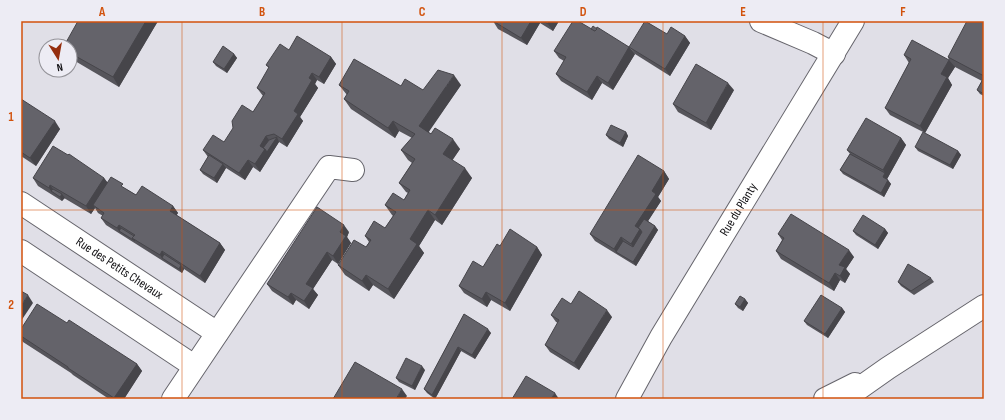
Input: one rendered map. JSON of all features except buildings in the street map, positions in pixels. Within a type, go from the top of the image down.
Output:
[{"type":"street","points":[[761,21],[813,43],[834,54]]},
{"type":"street","name":"Rue du Planty","points":[[627,399],[665,330],[854,21]]},
{"type":"street","points":[[173,399],[329,167],[353,170]]},
{"type":"street","name":"Rue des Petits Chevaux","points":[[21,203],[217,333]]},
{"type":"street","points":[[21,251],[194,366]]},
{"type":"street","points":[[844,399],[888,368],[984,306]]},
{"type":"street","points":[[825,399],[888,368]]}]
